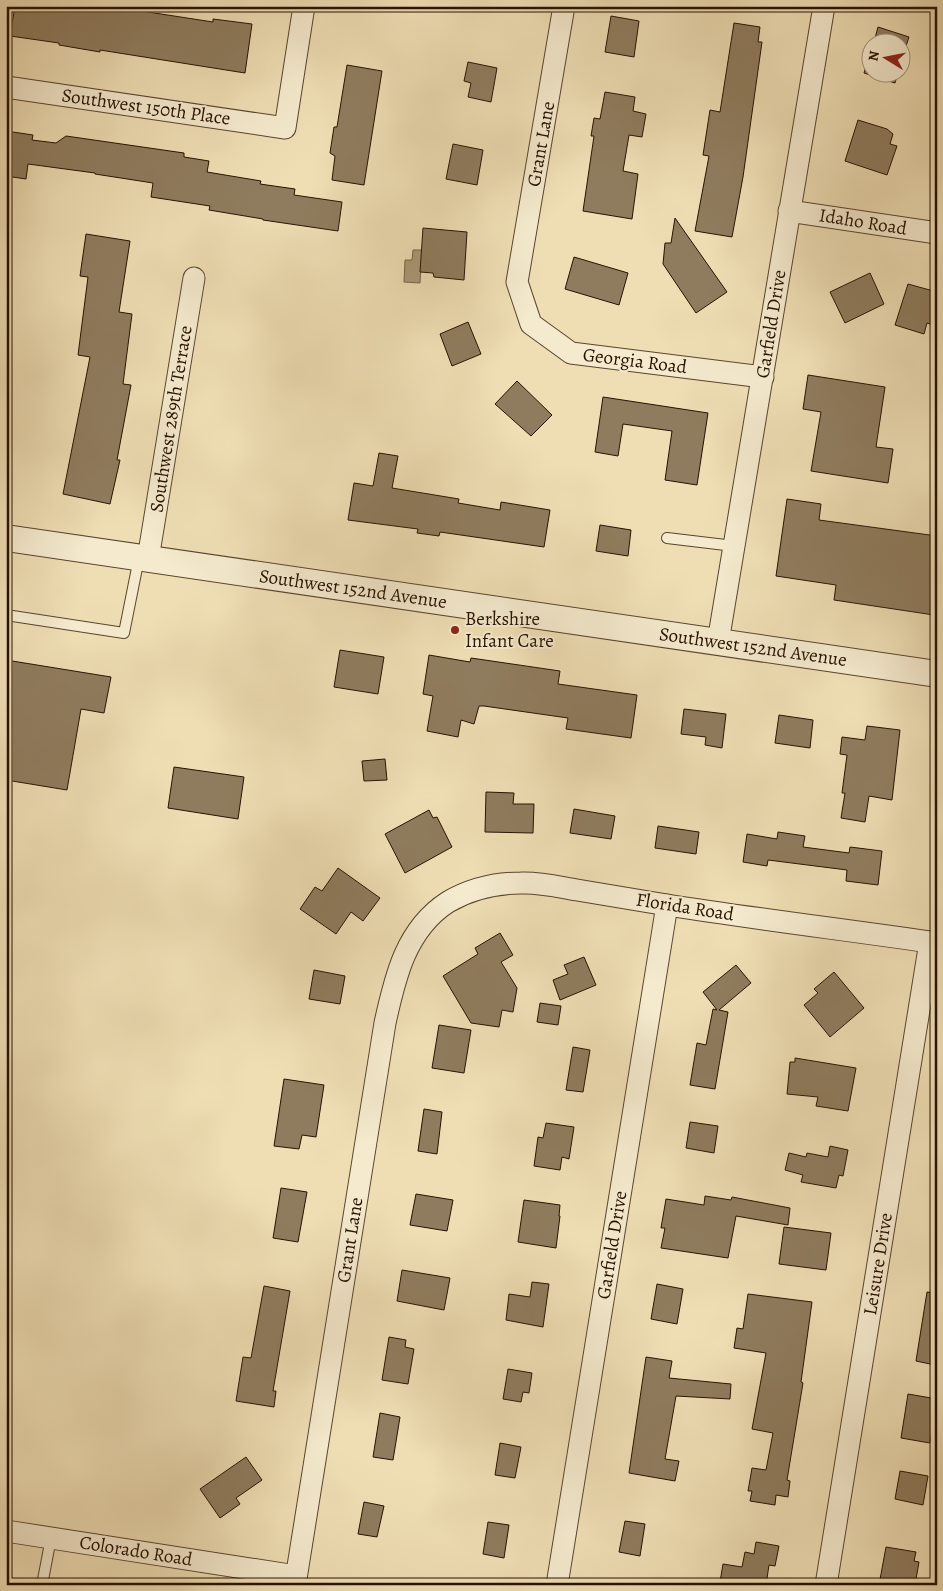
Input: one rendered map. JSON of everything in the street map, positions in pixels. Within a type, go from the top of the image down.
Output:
[{"type":"street","name":"Southwest 150th Place","points":[[6,86],[285,128],[304,6]]},
{"type":"street","name":"Grant Lane","points":[[517,282],[564,6]]},
{"type":"street","name":"Garfield Drive","points":[[718,642],[824,6]]},
{"type":"street","name":"Idaho Road","points":[[790,211],[937,233]]},
{"type":"street","name":"Southwest 289th Terrace","points":[[143,558],[194,278]]},
{"type":"street","name":"Georgia Road","points":[[517,282],[531,324],[571,353],[763,377]]},
{"type":"street","name":"Southwest 152nd Avenue","points":[[6,538],[937,674]]},
{"type":"street","name":"Florida Road","points":[[439,909],[448,902],[472,891],[495,885],[522,882],[933,943]]},
{"type":"street","name":"Garfield Drive","points":[[557,1585],[667,905]]},
{"type":"street","name":"Grant Lane","points":[[295,1581],[388,1008],[398,971],[410,943],[439,909]]},
{"type":"street","name":"Leisure Drive","points":[[826,1585],[933,943]]},
{"type":"street","name":"Colorado Road","points":[[6,1531],[295,1581]]},
{"type":"lane","points":[[667,538],[734,546]]},
{"type":"lane","points":[[6,614],[124,633],[143,558]]},
{"type":"lane","points":[[42,1585],[51,1538]]},
{"type":"shaded area","points":[[413,250],[422,250],[420,283],[404,282],[405,260],[412,260]]},
{"type":"building","points":[[15,6],[109,6],[213,22],[213,19],[252,24],[245,73],[100,50],[100,52],[59,45],[59,43],[10,36]]},
{"type":"building","points":[[611,16],[639,21],[634,57],[605,52]]},
{"type":"building","points":[[734,23],[760,27],[758,42],[762,42],[743,177],[732,237],[695,231],[709,156],[703,155],[710,110],[720,112]]},
{"type":"building","points":[[878,27],[894,32],[877,32]]},
{"type":"building","points":[[468,62],[497,68],[491,102],[468,97],[471,83],[464,81]]},
{"type":"building","points":[[347,65],[382,71],[364,185],[332,180],[335,156],[330,153],[334,127],[337,127]]},
{"type":"building","points":[[605,92],[635,97],[633,111],[646,114],[642,137],[629,135],[623,171],[638,174],[632,219],[583,211],[594,136],[591,136],[594,118],[600,119]]},
{"type":"building","points":[[858,120],[887,129],[893,134],[890,144],[897,146],[887,175],[845,161]]},
{"type":"building","points":[[6,131],[33,135],[32,140],[56,143],[66,136],[184,153],[184,157],[209,161],[207,172],[261,181],[260,184],[295,189],[294,195],[342,202],[338,231],[263,220],[209,210],[210,206],[151,197],[153,183],[95,173],[28,164],[26,179],[6,176]]},
{"type":"building","points":[[453,144],[483,150],[477,185],[446,179]]},
{"type":"building","points":[[675,218],[727,292],[696,313],[663,264],[665,243],[671,243]]},
{"type":"building","points":[[423,228],[467,232],[464,280],[434,277],[433,273],[420,272]]},
{"type":"building","points":[[86,234],[130,241],[119,312],[132,314],[123,384],[131,385],[117,460],[120,460],[110,504],[63,494],[90,357],[78,355],[88,277],[80,276]]},
{"type":"building","points":[[574,257],[628,273],[619,305],[565,289]]},
{"type":"building","points":[[870,273],[884,304],[845,323],[830,292]]},
{"type":"building","points":[[908,284],[937,292],[937,326],[927,323],[924,334],[895,325]]},
{"type":"building","points":[[468,322],[481,354],[452,366],[440,334]]},
{"type":"building","points":[[808,375],[885,387],[876,447],[893,449],[888,483],[811,471],[821,412],[803,409]]},
{"type":"building","points":[[517,381],[552,415],[531,436],[495,404]]},
{"type":"building","points":[[603,397],[708,413],[697,485],[665,480],[672,431],[623,424],[618,456],[595,452]]},
{"type":"building","points":[[379,453],[398,456],[392,488],[459,499],[458,503],[500,510],[501,502],[550,510],[544,547],[440,532],[439,536],[417,533],[418,529],[348,520],[354,483],[373,486]]},
{"type":"building","points":[[787,499],[821,504],[819,520],[937,536],[937,599],[934,615],[834,600],[836,585],[776,576]]},
{"type":"building","points":[[600,525],[631,530],[628,556],[596,551]]},
{"type":"building","points":[[340,650],[384,657],[378,694],[334,687]]},
{"type":"building","points":[[429,655],[470,662],[471,658],[560,671],[558,684],[637,695],[631,738],[566,729],[568,718],[484,706],[479,706],[474,724],[461,720],[458,737],[427,731],[433,696],[423,694]]},
{"type":"building","points":[[6,660],[111,677],[104,713],[81,709],[67,790],[6,780]]},
{"type":"building","points":[[684,709],[726,714],[722,748],[705,745],[706,737],[681,734]]},
{"type":"building","points":[[779,715],[813,720],[810,748],[775,743]]},
{"type":"building","points":[[867,726],[900,730],[892,800],[869,796],[865,822],[841,818],[845,793],[842,793],[847,755],[840,754],[842,737],[865,740]]},
{"type":"building","points":[[385,759],[387,780],[364,781],[362,761]]},
{"type":"building","points":[[174,767],[244,777],[238,819],[168,808]]},
{"type":"building","points":[[486,792],[514,793],[513,804],[534,804],[533,833],[485,832]]},
{"type":"building","points":[[574,809],[615,816],[611,839],[570,833]]},
{"type":"building","points":[[429,810],[433,818],[437,817],[452,847],[405,873],[385,834]]},
{"type":"building","points":[[658,826],[699,832],[696,854],[655,848]]},
{"type":"building","points":[[778,832],[805,836],[803,847],[849,853],[850,847],[882,851],[878,885],[846,881],[847,870],[768,860],[767,866],[743,862],[747,834],[777,839]]},
{"type":"building","points":[[338,868],[380,898],[363,921],[351,912],[336,934],[300,909],[315,887],[322,891]]},
{"type":"building","points":[[500,933],[513,955],[501,962],[517,988],[513,1012],[502,1010],[499,1027],[471,1023],[443,976],[478,954],[475,948]]},
{"type":"building","points":[[584,957],[596,985],[560,1000],[553,980],[568,974],[564,965]]},
{"type":"building","points":[[736,965],[751,983],[719,1010],[728,1012],[715,1089],[690,1085],[697,1043],[706,1045],[713,1009],[717,1010],[703,992]]},
{"type":"building","points":[[314,970],[345,976],[340,1004],[309,999]]},
{"type":"building","points":[[834,972],[864,1008],[830,1037],[804,1005],[818,993],[814,989]]},
{"type":"building","points":[[540,1003],[561,1006],[558,1025],[537,1022]]},
{"type":"building","points":[[439,1025],[471,1030],[464,1073],[432,1068]]},
{"type":"building","points":[[573,1047],[590,1050],[583,1092],[566,1090]]},
{"type":"building","points":[[795,1058],[856,1068],[848,1111],[816,1106],[818,1097],[787,1094],[790,1062],[795,1062]]},
{"type":"building","points":[[284,1079],[324,1085],[316,1137],[302,1135],[299,1149],[274,1146]]},
{"type":"building","points":[[424,1109],[442,1112],[437,1154],[418,1151]]},
{"type":"building","points":[[690,1122],[718,1126],[714,1153],[686,1148]]},
{"type":"building","points":[[546,1123],[574,1127],[569,1159],[562,1157],[560,1170],[534,1166],[538,1137],[543,1138]]},
{"type":"building","points":[[830,1146],[848,1150],[843,1176],[839,1175],[836,1188],[801,1182],[803,1175],[785,1170],[789,1153],[806,1157],[807,1153],[828,1157]]},
{"type":"building","points":[[281,1188],[307,1192],[298,1242],[273,1238]]},
{"type":"building","points":[[416,1194],[453,1200],[447,1231],[410,1225]]},
{"type":"building","points":[[705,1196],[731,1200],[732,1197],[790,1208],[788,1225],[736,1216],[728,1258],[661,1248],[665,1228],[661,1228],[666,1199],[704,1205]]},
{"type":"building","points":[[524,1200],[560,1205],[556,1248],[518,1242]]},
{"type":"building","points":[[784,1227],[831,1233],[826,1270],[779,1264]]},
{"type":"building","points":[[402,1270],[450,1278],[444,1310],[397,1301]]},
{"type":"building","points":[[532,1282],[549,1284],[543,1327],[506,1320],[509,1294],[530,1297]]},
{"type":"building","points":[[657,1284],[683,1289],[677,1324],[651,1319]]},
{"type":"building","points":[[264,1286],[290,1291],[273,1391],[276,1391],[274,1407],[236,1401],[243,1357],[251,1358]]},
{"type":"building","points":[[927,1292],[937,1293],[937,1356],[935,1365],[916,1361]]},
{"type":"building","points":[[748,1294],[812,1302],[801,1382],[803,1383],[787,1480],[790,1481],[788,1497],[776,1495],[775,1505],[750,1501],[752,1491],[748,1491],[752,1468],[766,1470],[773,1433],[752,1429],[766,1353],[734,1348],[737,1328],[743,1329]]},
{"type":"building","points":[[389,1337],[406,1340],[405,1347],[414,1349],[408,1384],[382,1380]]},
{"type":"building","points":[[646,1357],[672,1361],[669,1378],[731,1384],[730,1399],[676,1396],[665,1459],[679,1461],[675,1481],[629,1473]]},
{"type":"building","points":[[508,1369],[532,1373],[529,1393],[523,1392],[521,1402],[503,1399]]},
{"type":"building","points":[[908,1394],[937,1399],[930,1443],[901,1438]]},
{"type":"building","points":[[380,1413],[400,1417],[393,1460],[373,1457]]},
{"type":"building","points":[[500,1443],[521,1447],[515,1478],[495,1475]]},
{"type":"building","points":[[246,1457],[262,1480],[236,1498],[240,1504],[220,1518],[200,1489]]},
{"type":"building","points":[[900,1471],[928,1476],[923,1505],[895,1499]]},
{"type":"building","points":[[364,1502],[384,1506],[377,1537],[358,1534]]},
{"type":"building","points":[[625,1521],[645,1524],[640,1556],[619,1552]]},
{"type":"building","points":[[488,1522],[509,1525],[504,1558],[483,1554]]},
{"type":"building","points":[[756,1542],[779,1546],[775,1566],[769,1565],[766,1585],[738,1585],[720,1582],[723,1564],[742,1567],[745,1552],[754,1554]]},
{"type":"building","points":[[886,1547],[916,1552],[914,1561],[919,1562],[915,1585],[879,1585]]},
{"type":"place","name":"Berkshire Infant Care","points":[[455,630]]}]
